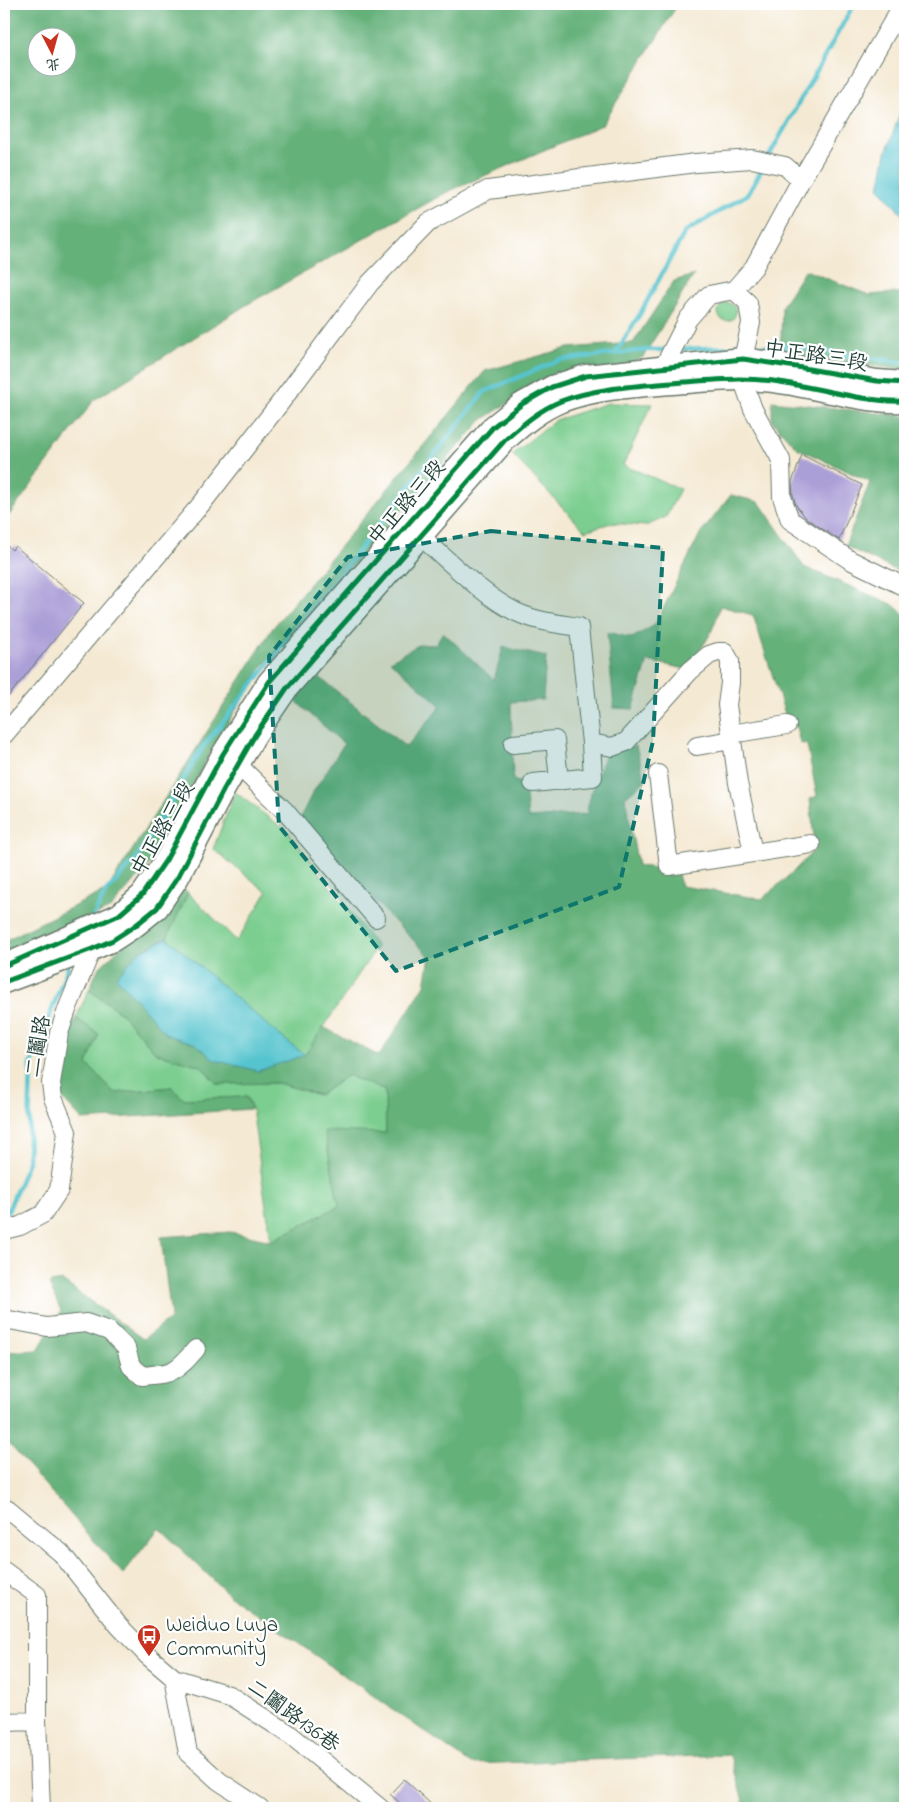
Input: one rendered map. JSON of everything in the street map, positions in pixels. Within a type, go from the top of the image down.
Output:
[{"type":"main road","name":"中正路三段","points":[[88,940],[142,895],[166,860],[222,754],[270,682],[494,426],[522,404],[552,387],[586,376],[662,376],[743,369],[803,368],[877,381],[905,383]]},
{"type":"main road","name":"中正路三段","points":[[743,369],[784,382],[869,398],[905,401]]},
{"type":"main road","name":"中正路三段","points":[[88,940],[113,940],[157,908],[178,877],[255,735],[286,688],[505,440],[535,415],[559,402],[587,393],[662,376]]},
{"type":"main road","points":[[4,966],[88,940]]},
{"type":"main road","points":[[4,982],[88,940]]},
{"type":"street","points":[[662,376],[688,319],[710,295],[734,290],[754,268],[801,180],[903,4]]},
{"type":"street","points":[[4,735],[202,502],[280,403],[370,283],[428,223],[488,190],[696,163],[752,159],[785,166],[801,180]]},
{"type":"street","points":[[734,290],[748,303],[751,323],[743,369],[753,409],[781,460],[782,497],[790,520],[850,560],[905,587]]},
{"type":"street","points":[[420,536],[478,586],[517,612],[550,622],[579,627],[593,777],[533,783]]},
{"type":"street","points":[[591,743],[612,747],[626,742],[690,671],[709,655],[725,652],[730,661],[727,705],[738,783],[753,852]]},
{"type":"street","points":[[698,746],[787,725]]},
{"type":"street","points":[[513,744],[555,740],[559,781]]},
{"type":"street","points":[[238,765],[285,811],[376,918]]},
{"type":"street","points":[[658,774],[669,866],[811,844]]},
{"type":"street","name":"二鬮路","points":[[4,1230],[20,1226],[44,1214],[59,1190],[67,1132],[53,1098],[51,1083],[58,1033],[68,1007],[88,940]]},
{"type":"street","points":[[4,1319],[47,1327],[86,1323],[109,1331],[126,1348],[131,1366],[142,1376],[162,1374],[179,1369],[196,1349]]},
{"type":"street","name":"二鬮路136巷","points":[[4,1507],[61,1553],[119,1626],[148,1656],[174,1678],[229,1695],[288,1733],[380,1808]]},
{"type":"street","points":[[4,1571],[37,1595],[37,1720],[41,1807]]},
{"type":"street","points":[[174,1678],[188,1753],[219,1781],[260,1808]]},
{"type":"street","points":[[4,1722],[37,1720]]},
{"type":"highlighted area","points":[[491,531],[663,548],[653,741],[619,887],[396,971],[279,826],[269,656],[348,557]]},
{"type":"green space","points":[[4,4],[678,4],[602,125],[447,192],[248,304],[94,400],[4,522]]},
{"type":"green space","points":[[805,270],[869,295],[905,292],[905,370],[777,354],[781,337],[782,306]]},
{"type":"green space","points":[[694,275],[643,357],[629,364],[536,385],[482,420],[261,668],[210,753],[159,853],[111,908],[4,957],[4,941],[107,890],[272,629],[485,371],[568,348],[633,343],[674,281]]},
{"type":"green space","points":[[727,303],[733,306],[736,312],[733,318],[727,321],[721,318],[718,312],[721,306]]},
{"type":"green space","points":[[772,401],[905,416],[905,575],[845,546],[870,482],[797,448],[772,421]]},
{"type":"green space","points":[[608,403],[652,404],[623,465],[680,489],[666,517],[646,526],[611,523],[585,531],[512,454],[556,420]]},
{"type":"green space","points":[[731,495],[759,502],[804,567],[892,604],[905,615],[905,1808],[745,1808],[730,1755],[471,1764],[229,1595],[159,1528],[123,1574],[4,1438],[4,1352],[38,1350],[61,1311],[49,1284],[61,1280],[143,1339],[171,1318],[161,1237],[230,1232],[271,1241],[339,1206],[324,1131],[386,1133],[385,1091],[348,1075],[319,1095],[278,1083],[217,1084],[201,1066],[156,1053],[120,1012],[89,990],[98,969],[180,884],[188,893],[167,938],[139,952],[167,1034],[196,1044],[215,1060],[305,1055],[323,1027],[379,1056],[425,985],[430,957],[390,917],[300,818],[312,794],[344,744],[291,697],[313,672],[406,747],[441,706],[390,661],[420,644],[435,645],[443,632],[494,680],[503,647],[546,657],[543,700],[511,702],[513,780],[525,784],[528,818],[586,814],[593,786],[607,752],[636,746],[645,781],[625,797],[638,866],[677,870],[681,886],[762,899],[793,872],[815,849],[810,799],[817,796],[807,745],[800,743],[794,719],[785,714],[753,615],[720,606],[707,640],[685,669],[648,661],[633,709],[614,708],[607,632],[632,638],[655,625],[699,536]]},
{"type":"green space","points":[[235,792],[288,832],[377,947],[305,1055],[279,1035],[167,938],[188,893],[237,941],[267,892],[213,849]]},
{"type":"green space","points":[[89,990],[120,1012],[156,1053],[201,1066],[217,1084],[278,1083],[319,1095],[348,1075],[385,1091],[386,1133],[340,1206],[271,1241],[252,1109],[247,1097],[183,1099],[172,1087],[114,1093],[87,1064],[76,1018]]},
{"type":"green space","points":[[76,1018],[99,1034],[87,1064],[114,1093],[172,1087],[183,1099],[246,1097],[252,1109],[82,1120],[61,1097],[68,1035]]},
{"type":"water","points":[[905,105],[905,217],[879,188],[886,153],[901,110]]},
{"type":"water","points":[[167,938],[279,1035],[305,1055],[258,1071],[214,1060],[196,1044],[167,1035],[116,977],[139,952]]},
{"type":"building","points":[[802,455],[862,485],[839,540],[806,518],[796,505],[792,482]]},
{"type":"building","points":[[4,543],[12,550],[15,546],[84,603],[4,702]]},
{"type":"building","points":[[404,1779],[435,1808],[405,1808],[390,1794]]},
{"type":"waterway","points":[[768,158],[854,4]]},
{"type":"waterway","points":[[615,354],[640,314],[685,232],[748,194],[763,167]]},
{"type":"waterway","points":[[750,347],[789,346],[905,363]]},
{"type":"waterway","points":[[677,349],[742,347]]},
{"type":"waterway","points":[[93,918],[105,893],[136,859],[203,747],[484,392],[559,360],[646,350],[667,350]]},
{"type":"waterway","points":[[4,1212],[8,1211],[28,1162],[31,1065],[68,967]]},
{"type":"cycle path","points":[[4,966],[119,915],[142,895],[166,860],[223,754],[269,682],[494,426],[522,404],[552,387],[586,376],[743,359],[877,381],[905,383]]},
{"type":"cycle path","points":[[4,982],[113,940],[157,908],[178,877],[224,789],[255,735],[287,688],[505,440],[538,413],[561,401],[602,390],[729,379],[772,381],[861,398],[905,401]]},
{"type":"place","name":"Weiduo Luya Community","points":[[149,1657]]}]
